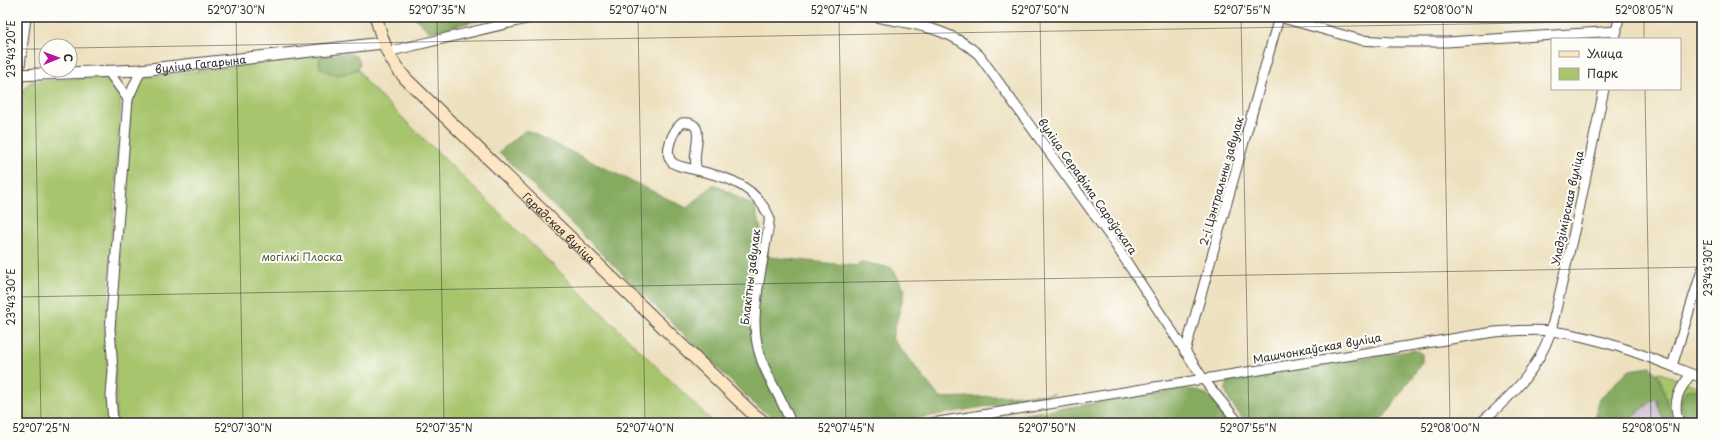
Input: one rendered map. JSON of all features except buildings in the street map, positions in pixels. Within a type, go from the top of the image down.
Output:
[{"type":"main road","name":"Гарадская вуліца","points":[[376,17],[385,48],[398,69],[418,91],[752,413],[765,423]]},
{"type":"street","points":[[17,90],[26,17]]},
{"type":"street","points":[[385,48],[535,17]]},
{"type":"street","name":"вуліца Серафіма Сароўскага","points":[[876,17],[938,30],[961,40],[979,55],[987,64],[1109,235],[1204,380],[1239,423]]},
{"type":"street","points":[[1279,17],[1350,37],[1392,42],[1447,42],[1616,35],[1619,17]]},
{"type":"street","name":"2-і Цэнтральны завулак","points":[[1185,352],[1279,17]]},
{"type":"street","name":"вуліца Гагарына","points":[[18,74],[141,70],[385,48]]},
{"type":"street","points":[[113,423],[110,329],[128,99],[141,70]]},
{"type":"street","points":[[108,71],[128,99]]},
{"type":"street","name":"Уладзімірская вуліца","points":[[1480,423],[1500,406],[1528,375],[1546,346],[1551,331],[1579,210],[1604,90]]},
{"type":"street","name":"Блакітны завулак","points":[[697,170],[695,156],[698,132],[694,125],[690,123],[682,123],[676,129],[668,148],[668,157],[674,164],[697,170],[720,176],[740,184],[757,198],[769,217],[756,310],[756,343],[766,375],[791,423]]},
{"type":"street","points":[[1672,366],[1702,270]]},
{"type":"street","name":"Машчонкаўская вуліца","points":[[932,423],[1494,332],[1551,331],[1604,342],[1702,378]]},
{"type":"street","points":[[1679,423],[1675,408],[1675,401],[1681,386],[1691,374]]},
{"type":"shaded area","points":[[1656,398],[1664,423],[1625,423]]},
{"type":"green space","points":[[414,17],[492,17],[430,32]]},
{"type":"green space","name":"могілкі Плоска","points":[[348,53],[356,56],[360,62],[358,69],[366,82],[714,423],[116,423],[114,334],[131,103],[138,85],[147,77]]},
{"type":"green space","points":[[348,53],[356,56],[360,62],[358,69],[339,75],[321,69],[319,63],[320,57]]},
{"type":"green space","points":[[103,77],[113,83],[121,96],[106,329],[109,423],[17,423],[17,154],[19,147],[23,91],[30,82]]},
{"type":"green space","points":[[526,130],[687,208],[714,184],[754,206],[769,257],[856,266],[861,262],[892,268],[905,290],[892,338],[940,398],[1055,394],[891,423],[783,423],[763,411],[750,400],[499,152]]},
{"type":"green space","points":[[1415,350],[1422,353],[1422,362],[1380,423],[1246,423],[1230,402],[1225,390],[1229,381],[1235,378]]},
{"type":"green space","points":[[1651,367],[1660,378],[1673,423],[1664,423],[1656,398],[1625,423],[1594,423],[1599,400],[1628,370]]},
{"type":"green space","points":[[1658,372],[1702,388],[1702,423],[1664,423],[1656,398]]},
{"type":"green space","points":[[1185,389],[1207,395],[1231,423],[969,423]]},
{"type":"green space","points":[[1689,389],[1702,391],[1702,423],[1686,423],[1681,402],[1685,391]]}]
